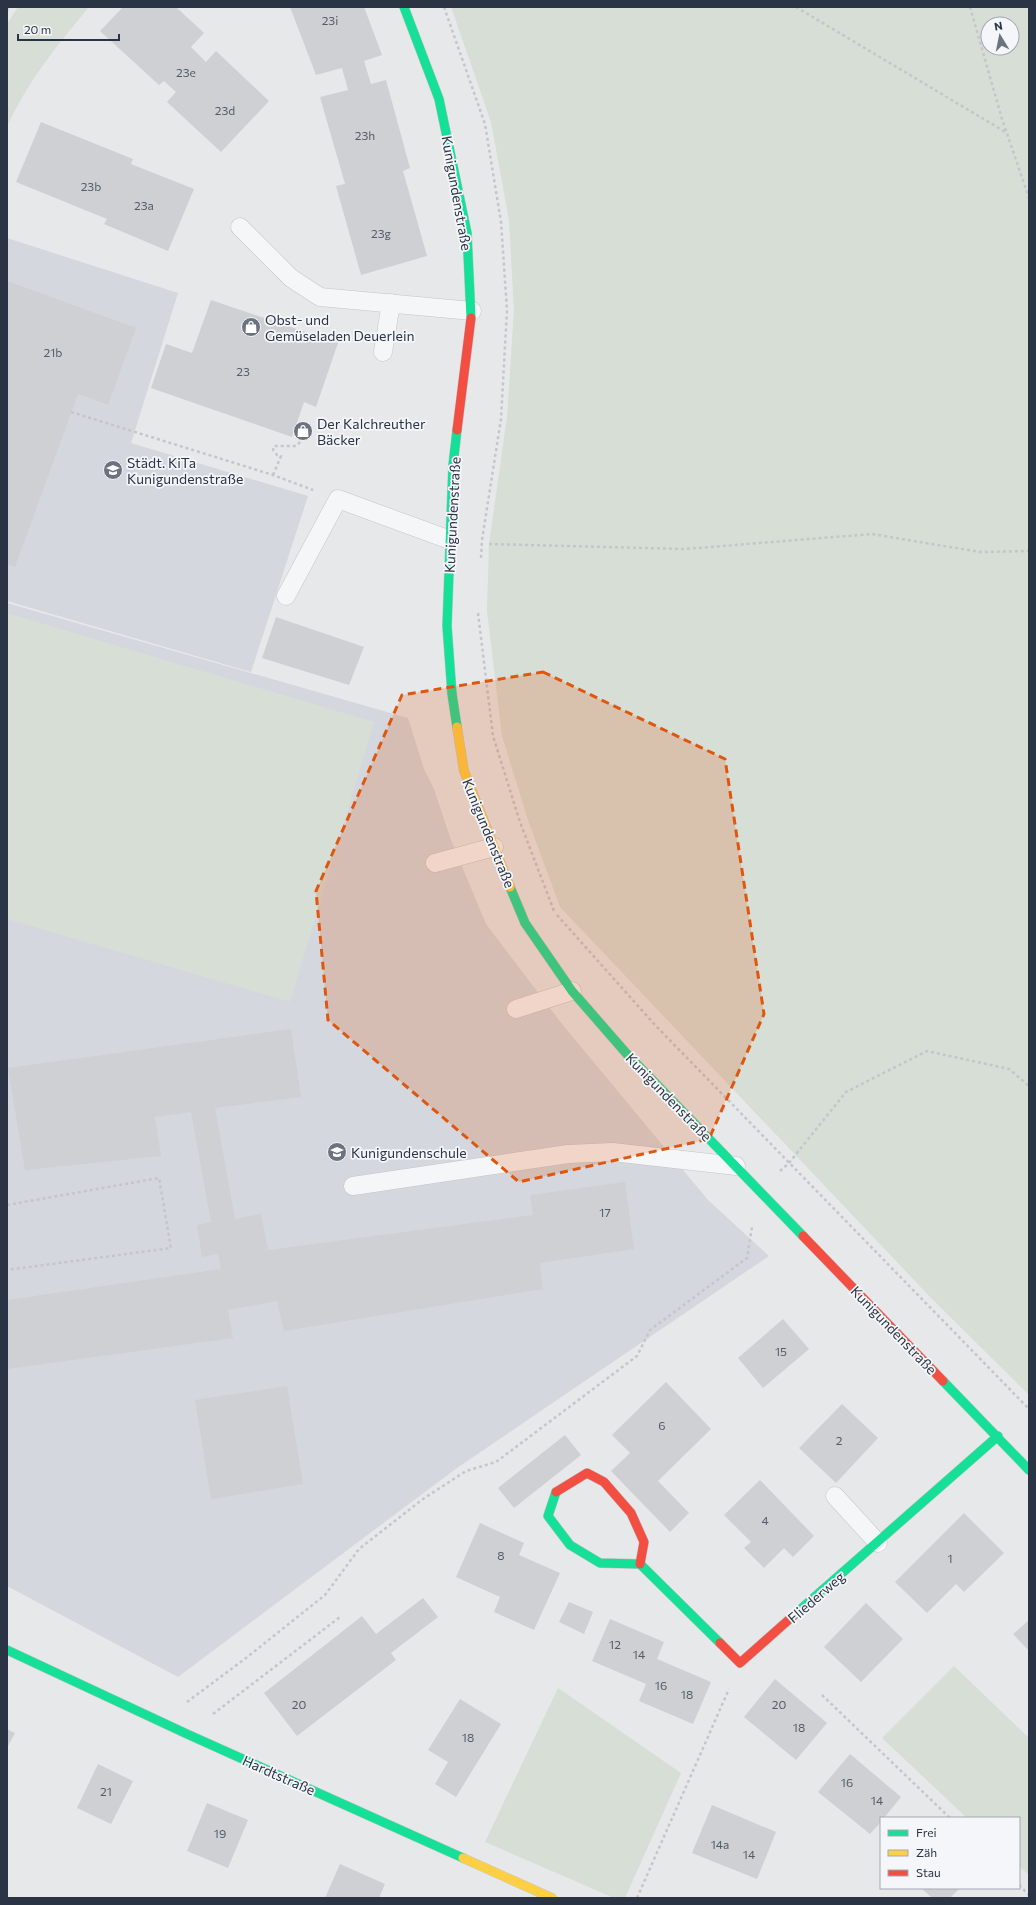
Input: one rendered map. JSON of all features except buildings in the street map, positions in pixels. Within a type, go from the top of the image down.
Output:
[{"type":"street","name":"Kunigundenstraße","points":[[404,7],[439,99],[467,233],[472,311],[453,465],[446,626],[452,694],[464,771],[525,923],[572,991],[626,1052],[998,1436],[1029,1470]]},
{"type":"street","name":"Fliederweg","points":[[740,1663],[998,1436]]},
{"type":"street","points":[[640,1564],[644,1542],[630,1513],[604,1482],[587,1473],[555,1493],[548,1516],[570,1544],[600,1563],[640,1564],[740,1663]]},
{"type":"street","name":"Hardtstraße","points":[[7,1650],[187,1734],[552,1898]]},
{"type":"lane","points":[[240,227],[291,278],[320,297],[472,311]]},
{"type":"lane","points":[[383,352],[391,303]]},
{"type":"lane","points":[[286,596],[338,499],[450,540]]},
{"type":"lane","points":[[435,863],[494,846]]},
{"type":"lane","points":[[516,1009],[572,991]]},
{"type":"lane","points":[[353,1186],[568,1154],[613,1152],[736,1166]]},
{"type":"lane","points":[[835,1496],[878,1543]]},
{"type":"path","points":[[7,11],[8,7]]},
{"type":"path","points":[[444,7],[485,124],[501,222],[507,302],[500,418],[482,540],[480,564]]},
{"type":"path","points":[[796,7],[1007,133]]},
{"type":"path","points":[[970,7],[1007,133],[1029,198]]},
{"type":"path","points":[[71,412],[273,474],[338,499]]},
{"type":"path","points":[[273,474],[281,456],[274,452],[274,446],[296,446],[303,439]]},
{"type":"path","points":[[489,544],[685,549],[872,534],[980,552],[1029,550]]},
{"type":"path","points":[[478,611],[493,736],[520,822],[555,912],[655,1025],[788,1164],[930,1306],[1029,1409]]},
{"type":"path","points":[[788,1164],[846,1092],[927,1051],[1009,1069],[1029,1086]]},
{"type":"path","points":[[7,1205],[159,1178],[171,1248],[7,1270]]},
{"type":"path","points":[[161,1721],[246,1658],[325,1595],[360,1549],[423,1499],[466,1471],[496,1462],[637,1356],[650,1330],[747,1258],[759,1191]]},
{"type":"path","points":[[187,1734],[340,1617]]},
{"type":"path","points":[[637,1898],[740,1663]]},
{"type":"path","points":[[822,1695],[949,1817]]},
{"type":"path","points":[[1020,1886],[1029,1894]]},
{"type":"highlighted area","points":[[543,672],[725,759],[764,1014],[709,1139],[519,1182],[328,1020],[316,891],[402,695]]},
{"type":"shaded area","points":[[18,7],[89,7],[44,64],[24,94],[7,127],[7,24]]},
{"type":"shaded area","points":[[451,7],[1029,7],[1029,1395],[933,1300],[560,907],[528,820],[502,736],[487,611],[489,544],[507,417],[514,310],[509,220],[491,122]]},
{"type":"shaded area","name":"Städt. KiTa Kunigundenstraße","points":[[7,238],[178,293],[131,443],[308,496],[251,672],[7,601]]},
{"type":"shaded area","name":"Kunigundenschule","points":[[7,603],[408,718],[424,769],[434,789],[451,840],[486,924],[562,1024],[708,1200],[769,1256],[457,1468],[178,1677],[7,1586]]},
{"type":"shaded area","points":[[7,613],[374,722],[290,1002],[7,919]]},
{"type":"shaded area","points":[[954,1666],[1029,1738],[1029,1875],[1020,1867],[1020,1817],[966,1817],[882,1738]]},
{"type":"shaded area","points":[[558,1688],[681,1773],[625,1898],[614,1898],[485,1842]]},
{"type":"traffic: fast","points":[[404,7],[439,99],[467,233],[471,318]]},
{"type":"traffic: fast","points":[[457,430],[453,465],[447,626],[452,694],[457,727]]},
{"type":"traffic: fast","points":[[510,887],[525,923],[572,991],[626,1053],[803,1236]]},
{"type":"traffic: fast","points":[[943,1381],[1029,1470]]},
{"type":"traffic: fast","points":[[793,1616],[998,1436]]},
{"type":"traffic: fast","points":[[556,1492],[548,1516],[570,1545],[600,1563],[640,1564],[720,1643]]},
{"type":"traffic: fast","points":[[7,1650],[187,1734],[463,1858]]},
{"type":"traffic: slow","points":[[457,727],[464,771],[510,887]]},
{"type":"traffic: slow","points":[[463,1858],[552,1898]]},
{"type":"traffic: jam","points":[[457,430],[471,318]]},
{"type":"traffic: jam","points":[[803,1236],[943,1381]]},
{"type":"traffic: jam","points":[[556,1492],[587,1473],[604,1482],[631,1513],[644,1542],[640,1564]]},
{"type":"traffic: jam","points":[[720,1643],[740,1663],[793,1616]]},
{"type":"place","name":"Obst- und Gemüseladen Deuerlein","points":[[251,327]]},
{"type":"place","name":"Der Kalchreuther Bäcker","points":[[303,431]]},
{"type":"place","name":"Städt. KiTa Kunigundenstraße","points":[[113,470]]},
{"type":"place","name":"Kunigundenschule","points":[[337,1152]]}]
